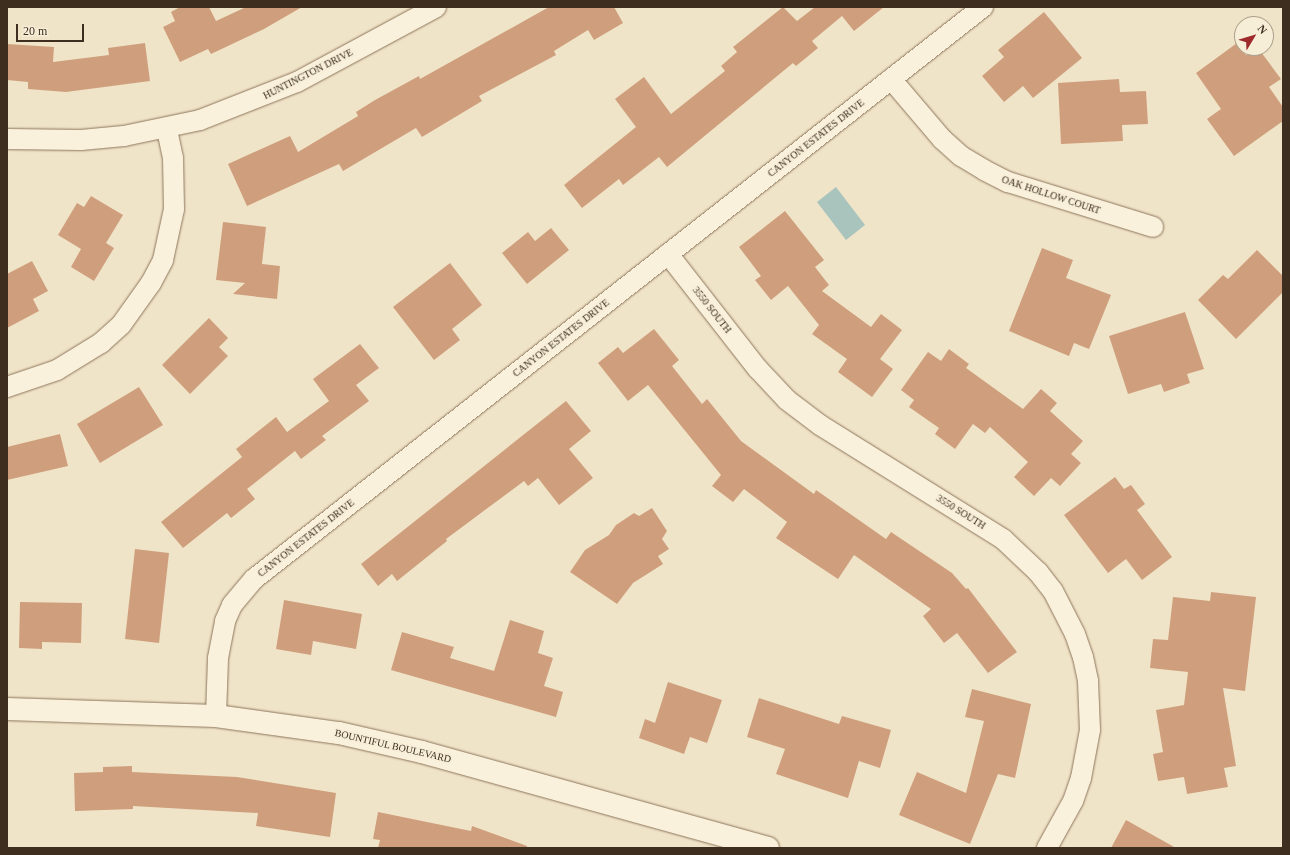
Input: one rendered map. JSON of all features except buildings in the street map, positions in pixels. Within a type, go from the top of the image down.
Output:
[{"type":"main road","name":"BOUNTIFUL BOULEVARD","points":[[7,709],[216,716],[297,726],[380,742],[768,848]]},
{"type":"street","name":"HUNTINGTON DRIVE","points":[[7,139],[81,140],[167,129],[265,96],[436,7]]},
{"type":"street","name":"CANYON ESTATES DRIVE","points":[[216,716],[220,639],[225,621],[243,590],[983,7]]},
{"type":"street","name":"OAK HOLLOW COURT","points":[[891,79],[942,138],[961,156],[984,170],[1008,182],[1153,227]]},
{"type":"street","points":[[7,387],[57,370],[101,343],[121,325],[151,283],[163,260],[174,209],[173,158],[167,129]]},
{"type":"street","name":"3550 SOUTH","points":[[668,254],[758,369],[787,400],[820,425],[1003,538],[1034,567],[1053,591],[1075,634],[1083,657],[1088,681],[1090,730],[1081,778],[1073,801],[1047,848]]},
{"type":"water","points":[[836,187],[865,225],[846,240],[817,202]]}]
